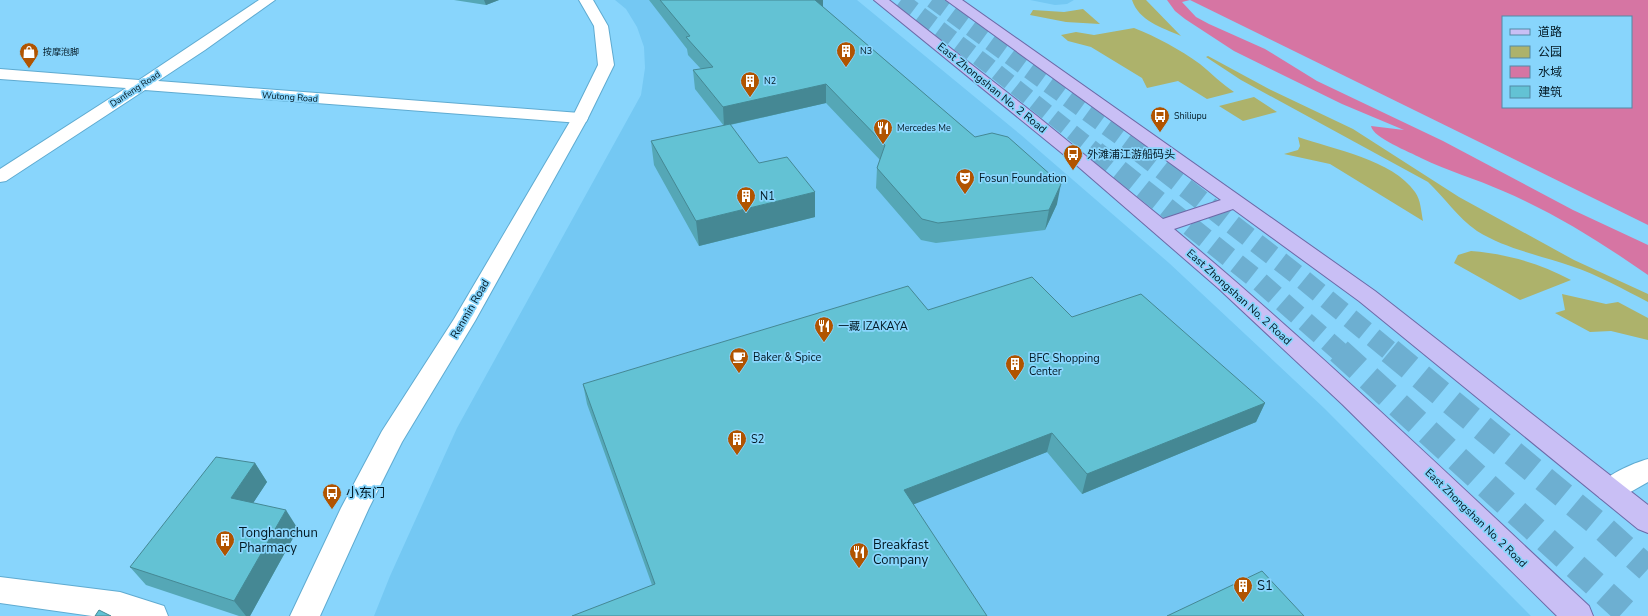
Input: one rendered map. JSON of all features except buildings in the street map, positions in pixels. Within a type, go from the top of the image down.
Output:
[{"type":"main road","name":"East Zhongshan No. 2 Road","points":[[881,0],[1004,96],[1159,226],[1273,326],[1578,616]]},
{"type":"main road","points":[[953,0],[1367,296],[1648,521]]},
{"type":"main road","points":[[1159,226],[1236,202]]},
{"type":"street","name":"Danfeng Road","points":[[0,177],[268,0]]},
{"type":"street","name":"Renmin Road","points":[[305,616],[355,508],[391,438],[464,321],[580,118],[606,65],[601,26],[586,0]]},
{"type":"street","name":"Wutong Road","points":[[0,74],[139,86],[580,118]]},
{"type":"street","points":[[1610,490],[1648,469]]},
{"type":"street","points":[[0,590],[120,606],[153,616]]},
{"type":"shaded area","points":[[615,0],[857,0],[1021,135],[1169,263],[1324,408],[1531,616],[374,616],[390,576],[457,428],[641,95],[645,68],[644,47],[637,27],[626,9]]},
{"type":"shaded area","points":[[1030,0],[1074,0],[1067,4],[1055,5]]},
{"type":"green space","points":[[1132,0],[1146,0],[1181,36],[1145,18],[1135,7]]},
{"type":"green space","points":[[1083,9],[1100,24],[1066,22],[1030,15],[1033,10],[1064,12]]},
{"type":"green space","points":[[1134,28],[1159,39],[1184,53],[1234,92],[1207,99],[1178,81],[1147,88],[1142,78],[1091,47],[1068,41],[1061,35],[1076,32],[1094,35]]},
{"type":"green space","points":[[1208,56],[1269,89],[1353,129],[1459,197],[1574,260],[1648,294],[1648,302],[1591,274],[1499,243],[1477,231],[1457,214],[1428,182],[1241,80],[1206,57]]},
{"type":"green space","points":[[1254,97],[1277,112],[1243,121],[1219,106]]},
{"type":"green space","points":[[1298,137],[1345,151],[1378,164],[1392,172],[1405,181],[1417,195],[1420,202],[1423,221],[1330,164],[1284,154],[1298,150],[1300,146]]},
{"type":"green space","points":[[1471,251],[1497,254],[1522,260],[1535,264],[1571,280],[1520,300],[1454,263],[1458,255]]},
{"type":"green space","points":[[1562,294],[1606,304],[1618,302],[1648,318],[1648,340],[1611,331],[1590,332],[1555,313],[1565,310]]},
{"type":"water","points":[[1167,0],[1648,0],[1648,275],[1596,240],[1541,209],[1493,187],[1431,163],[1385,140],[1373,131],[1371,126],[1404,130],[1342,104],[1234,51],[1175,11]]},
{"type":"pier","points":[[1190,0],[1648,225],[1648,245],[1573,210],[1443,141],[1317,81],[1265,49],[1209,24],[1196,17],[1182,2]]},
{"type":"tunnel","points":[[901,0],[988,65],[1097,152]]},
{"type":"tunnel","points":[[932,0],[1140,152]]},
{"type":"tunnel","points":[[1096,151],[1260,282],[1340,352]]},
{"type":"tunnel","points":[[1138,151],[1300,277],[1391,352]]},
{"type":"tunnel","points":[[1339,351],[1630,616]]},
{"type":"tunnel","points":[[1390,351],[1604,529],[1648,569]]},
{"type":"place","name":"N3","points":[[846,68]]},
{"type":"place","name":"按摩泡脚","points":[[29,69]]},
{"type":"place","name":"N2","points":[[750,98]]},
{"type":"place","name":"Shiliupu","points":[[1160,133]]},
{"type":"place","name":"Mercedes Me","points":[[883,145]]},
{"type":"place","name":"外滩浦江游船码头","points":[[1073,171]]},
{"type":"place","name":"Fosun Foundation","points":[[965,195]]},
{"type":"place","name":"N1","points":[[746,213]]},
{"type":"place","name":"一藏 IZAKAYA","points":[[824,343]]},
{"type":"place","name":"Baker & Spice","points":[[739,374]]},
{"type":"place","name":"BFC Shopping Center","points":[[1015,381]]},
{"type":"place","name":"S2","points":[[737,456]]},
{"type":"place","name":"小东门","points":[[332,510]]},
{"type":"place","name":"Tonghanchun Pharmacy","points":[[225,557]]},
{"type":"place","name":"Breakfast Company","points":[[859,569]]},
{"type":"place","name":"S1","points":[[1243,603]]}]
